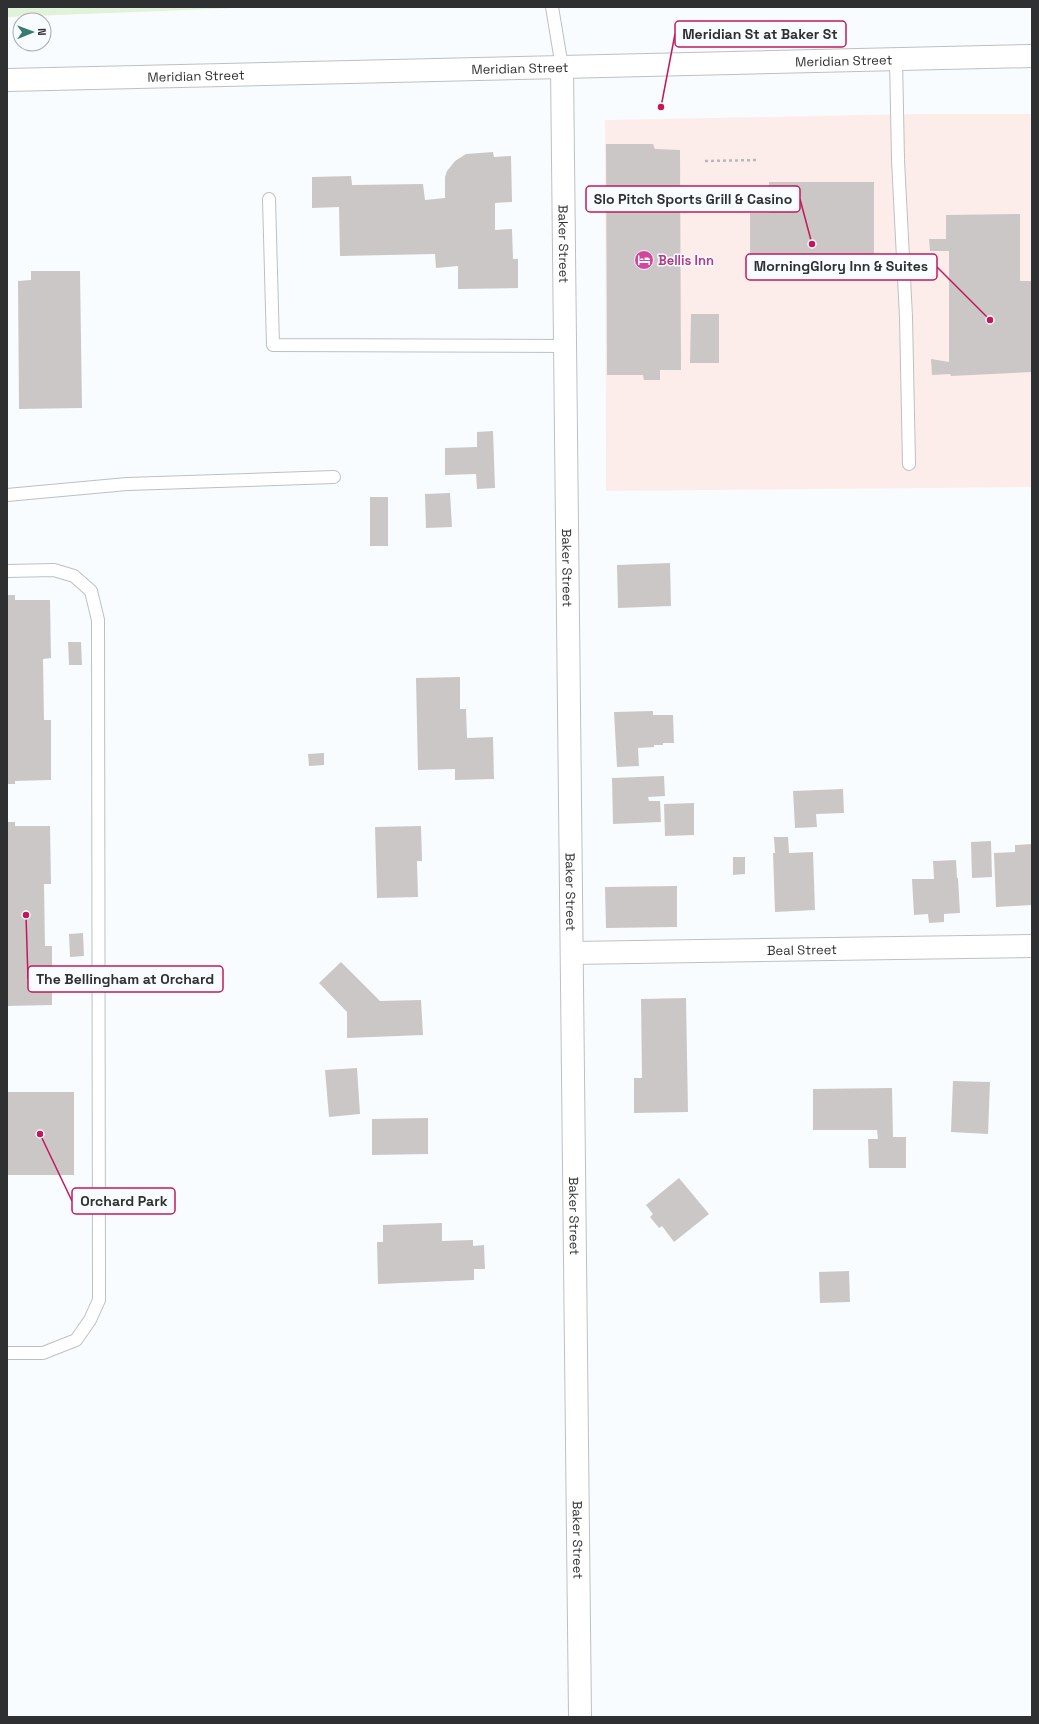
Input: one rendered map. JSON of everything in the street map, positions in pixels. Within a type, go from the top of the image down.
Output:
[{"type":"street","name":"Meridian Street","points":[[7,80],[1032,56]]},
{"type":"street","name":"Baker Street","points":[[562,67],[580,1717]]},
{"type":"street","name":"Beal Street","points":[[572,953],[1032,946]]},
{"type":"lane","points":[[552,7],[562,67]]},
{"type":"lane","points":[[896,59],[898,160],[906,317],[909,464]]},
{"type":"lane","points":[[268,198],[273,345],[566,346]]},
{"type":"lane","points":[[7,495],[127,484],[334,477]]},
{"type":"lane","points":[[7,571],[54,570],[74,576],[91,590],[98,620],[99,1292],[99,1300],[90,1320],[76,1340],[44,1353],[7,1353]]},
{"type":"path","points":[[705,162],[759,160]]},
{"type":"shaded area","points":[[915,114],[1032,114],[1032,487],[606,491],[605,120]]},
{"type":"green space","points":[[7,7],[261,7],[52,15],[52,12],[12,12],[12,17],[7,17]]},
{"type":"building","name":"Bellis Inn","points":[[606,144],[653,144],[655,149],[680,150],[681,370],[660,370],[660,380],[644,380],[643,375],[607,375]]},
{"type":"building","points":[[493,152],[494,157],[511,156],[512,202],[495,203],[495,230],[512,229],[513,259],[518,259],[518,288],[458,289],[458,266],[436,268],[435,254],[340,256],[339,207],[312,208],[312,177],[351,176],[352,185],[423,184],[425,200],[445,198],[445,177],[447,171],[455,161],[466,154]]},
{"type":"building","points":[[769,182],[874,182],[874,275],[750,275],[750,213],[769,213]]},
{"type":"building","points":[[1020,214],[1020,281],[1032,281],[1032,372],[951,376],[950,374],[932,375],[931,359],[949,362],[949,251],[930,251],[929,239],[946,239],[946,215]]},
{"type":"building","points":[[31,271],[80,271],[82,408],[19,409],[18,281],[31,280]]},
{"type":"building","points":[[691,314],[719,314],[719,363],[690,363]]},
{"type":"building","points":[[493,431],[495,488],[477,489],[476,474],[445,475],[445,448],[477,447],[477,432]]},
{"type":"building","points":[[450,493],[452,527],[426,528],[425,494]]},
{"type":"building","points":[[370,497],[388,497],[388,546],[370,546]]},
{"type":"building","points":[[670,563],[671,606],[618,608],[617,565]]},
{"type":"building","points":[[7,595],[15,595],[15,600],[50,600],[51,658],[43,659],[44,720],[51,720],[51,780],[15,781],[15,784],[7,784]]},
{"type":"building","points":[[68,642],[81,642],[82,665],[69,665]]},
{"type":"building","points":[[460,677],[460,709],[466,709],[467,738],[493,737],[494,779],[455,780],[455,769],[418,770],[416,678]]},
{"type":"building","points":[[653,711],[653,715],[673,715],[674,743],[663,743],[663,745],[654,745],[654,747],[638,748],[639,766],[617,767],[614,712]]},
{"type":"building","points":[[324,753],[324,765],[309,766],[308,754]]},
{"type":"building","points":[[664,776],[665,796],[648,797],[649,801],[660,801],[661,822],[613,824],[612,778]]},
{"type":"building","points":[[843,789],[844,813],[816,814],[817,827],[795,828],[793,791]]},
{"type":"building","points":[[694,803],[694,835],[665,836],[664,804]]},
{"type":"building","points":[[7,822],[15,822],[15,826],[50,826],[51,884],[44,884],[45,946],[52,946],[52,1005],[7,1006]]},
{"type":"building","points":[[421,826],[422,861],[417,861],[418,897],[377,898],[375,827]]},
{"type":"building","points":[[774,837],[788,837],[789,853],[813,852],[815,910],[775,912],[773,853],[775,853]]},
{"type":"building","points":[[991,841],[992,877],[972,878],[971,842]]},
{"type":"building","points":[[1032,844],[1032,905],[996,907],[994,853],[1015,852],[1015,845]]},
{"type":"building","points":[[733,857],[745,857],[745,874],[733,875]]},
{"type":"building","points":[[956,860],[960,913],[944,914],[944,922],[929,923],[928,914],[914,915],[912,879],[934,879],[933,861]]},
{"type":"building","points":[[677,886],[677,927],[606,928],[605,887]]},
{"type":"building","points":[[83,933],[84,956],[70,957],[69,934]]},
{"type":"building","points":[[341,962],[380,1001],[421,1000],[423,1035],[347,1038],[347,1012],[319,983]]},
{"type":"building","points":[[686,998],[688,1112],[634,1113],[634,1078],[642,1078],[641,999]]},
{"type":"building","points":[[357,1068],[360,1114],[329,1117],[325,1070]]},
{"type":"building","points":[[953,1081],[990,1082],[988,1134],[951,1132]]},
{"type":"building","points":[[892,1088],[893,1137],[906,1137],[906,1168],[869,1168],[868,1139],[878,1139],[877,1130],[813,1130],[813,1089]]},
{"type":"building","points":[[7,1092],[74,1092],[74,1175],[7,1175]]},
{"type":"building","points":[[428,1118],[428,1154],[372,1155],[372,1119]]},
{"type":"building","points":[[679,1178],[709,1214],[674,1242],[662,1226],[659,1228],[650,1217],[653,1214],[646,1205]]},
{"type":"building","points":[[442,1223],[442,1241],[473,1240],[473,1246],[484,1245],[485,1269],[474,1269],[474,1280],[378,1284],[377,1242],[383,1242],[383,1225]]},
{"type":"building","points":[[849,1271],[850,1302],[820,1303],[819,1272]]},
{"type":"place","name":"Meridian St at Baker St","points":[[661,107]]},
{"type":"place","name":"Slo Pitch Sports Grill & Casino","points":[[812,244]]},
{"type":"place","name":"Bellis Inn","points":[[644,260]]},
{"type":"place","name":"MorningGlory Inn & Suites","points":[[990,320]]},
{"type":"place","name":"The Bellingham at Orchard","points":[[26,915]]},
{"type":"place","name":"Orchard Park","points":[[40,1134]]}]
